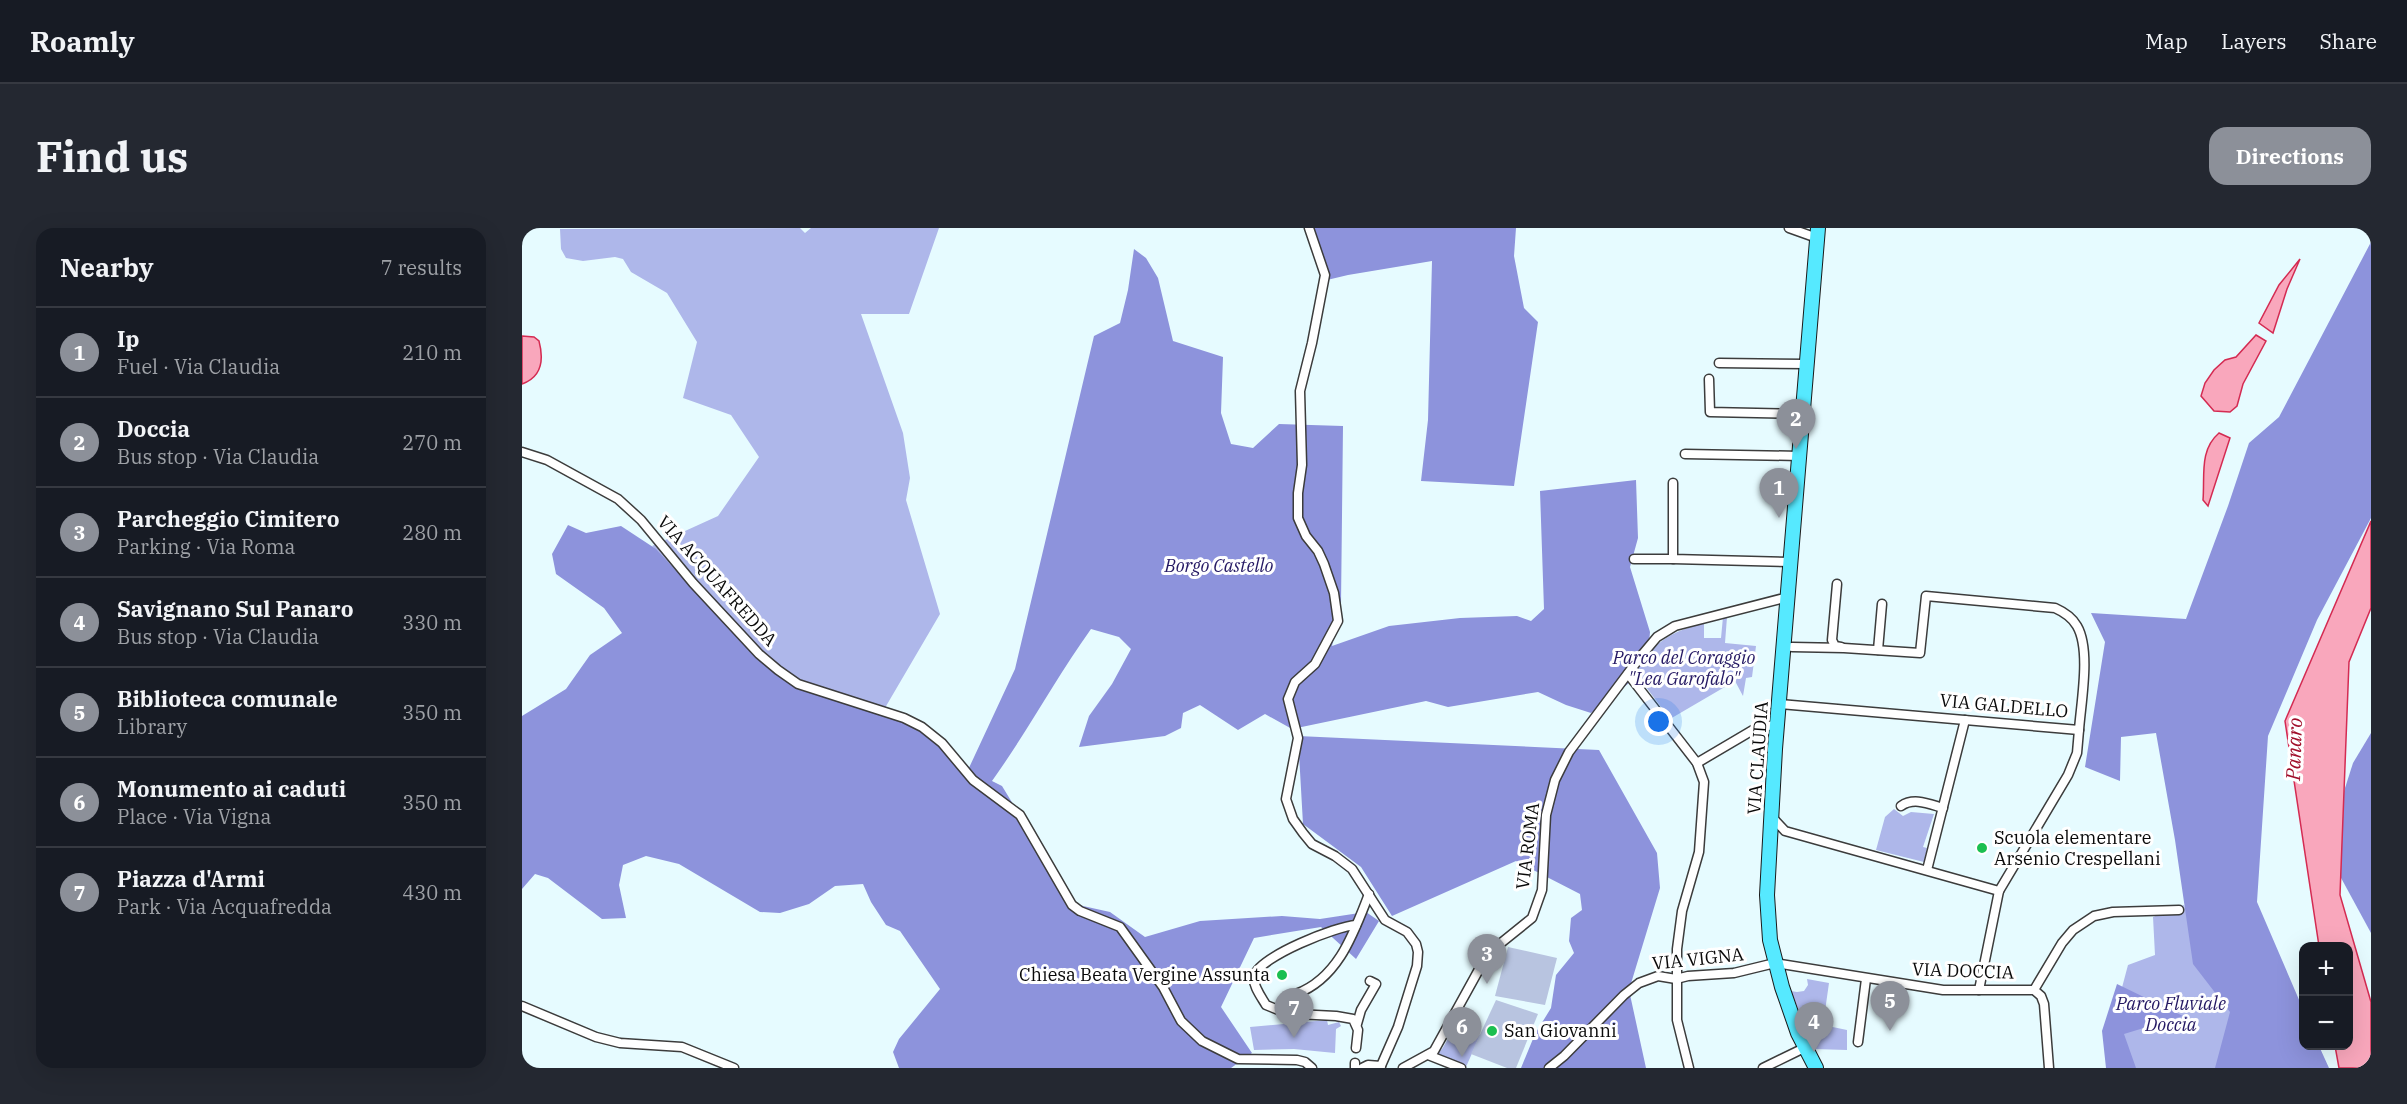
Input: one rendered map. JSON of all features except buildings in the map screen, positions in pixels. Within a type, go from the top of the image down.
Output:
[{"type":"main road","name":"VIA CLAUDIA","points":[[1815,1068],[1798,1033],[1776,963],[1770,940],[1767,895],[1777,725],[1818,233]]},
{"type":"street","points":[[1309,228],[1325,275],[1300,391],[1302,465],[1298,493],[1298,518],[1306,536],[1318,550],[1324,564],[1334,593],[1338,621],[1315,664],[1295,682],[1288,699],[1298,738],[1286,799],[1293,819],[1303,833],[1312,843],[1352,869],[1385,920],[1407,932],[1412,937],[1418,952],[1398,1027],[1381,1067],[1357,1066]]},
{"type":"street","points":[[1789,228],[1818,233]]},
{"type":"street","points":[[1719,363],[1807,364]]},
{"type":"street","points":[[1709,379],[1710,412],[1804,414]]},
{"type":"street","name":"VIA ACQUAFREDDA","points":[[522,452],[547,460],[618,499],[641,520],[693,582],[759,654],[798,684],[904,718],[922,727],[942,744],[973,780],[1020,815],[1072,905],[1080,911],[1120,927],[1163,987],[1181,1021],[1194,1035],[1238,1059],[1297,1060],[1305,1062],[1312,1068]]},
{"type":"street","points":[[1685,454],[1800,456]]},
{"type":"street","points":[[1673,483],[1673,559]]},
{"type":"street","points":[[1634,559],[1792,562]]},
{"type":"street","points":[[1838,584],[1832,640],[1835,646],[1844,648]]},
{"type":"street","name":"VIA GALDELLO","points":[[1780,704],[2079,729],[2083,638],[2076,624],[2067,614],[2055,608],[1926,596],[1920,653],[1792,647]]},
{"type":"street","name":"VIA ROMA","points":[[1403,1068],[1428,1055],[1439,1044],[1482,964],[1496,947],[1532,918],[1542,890],[1546,815],[1555,780],[1569,752],[1657,637],[1675,626],[1788,597]]},
{"type":"street","points":[[1878,650],[1882,604]]},
{"type":"street","points":[[1628,674],[1697,763],[1704,782],[1699,852],[1682,911],[1676,979],[1677,1020],[1689,1068]]},
{"type":"street","points":[[1927,870],[1965,720]]},
{"type":"street","points":[[1697,763],[1758,727],[1777,725]]},
{"type":"street","points":[[1979,990],[1999,891],[2068,775],[2077,753],[2079,729]]},
{"type":"street","points":[[1901,806],[1917,801],[1943,808]]},
{"type":"street","points":[[1771,816],[1785,831],[1999,891]]},
{"type":"street","points":[[1770,838],[1785,831]]},
{"type":"street","points":[[1296,994],[1305,990],[1337,963],[1369,894]]},
{"type":"street","points":[[2034,990],[2073,930],[2094,916],[2113,912],[2179,910]]},
{"type":"street","points":[[1286,1013],[1266,1005],[1261,997],[1254,982],[1254,976],[1261,966],[1296,946],[1346,926],[1356,925]]},
{"type":"street","name":"VIA VIGNA","points":[[1549,1068],[1639,983],[1658,976],[1676,979],[1688,976],[1734,974],[1776,963]]},
{"type":"street","name":"VIA DOCCIA","points":[[1776,963],[1943,990],[2034,990],[2041,996],[2044,1004],[2046,1067]]},
{"type":"street","points":[[1858,1042],[1866,979]]},
{"type":"street","points":[[1356,1048],[1357,1024],[1361,1010],[1376,984],[1370,981]]},
{"type":"street","points":[[522,1006],[596,1037],[620,1043],[682,1047],[734,1068]]},
{"type":"street","points":[[1296,1014],[1347,1017],[1353,1019],[1357,1024]]},
{"type":"street","points":[[1763,1068],[1800,1050]]},
{"type":"street","points":[[1428,1055],[1460,1067]]},
{"type":"green space","points":[[800,228],[805,233],[811,228],[939,228],[909,314],[861,314],[903,433],[910,478],[906,500],[940,614],[882,713],[848,704],[786,678],[732,631],[652,546],[718,516],[759,457],[731,415],[683,398],[697,342],[667,293],[631,272],[623,259],[615,257],[583,261],[566,258],[561,249],[560,229]]},
{"type":"green space","points":[[1313,228],[1516,228],[1514,256],[1524,308],[1538,322],[1514,486],[1421,481],[1428,420],[1432,261],[1327,280]]},
{"type":"green space","points":[[2371,242],[2371,518],[2317,620],[2268,736],[2257,902],[2299,1000],[2299,1050],[2321,1050],[2329,1068],[2215,1068],[2230,1012],[2193,964],[2175,840],[2156,733],[2121,737],[2120,781],[2085,767],[2105,642],[2091,613],[2186,619],[2249,443],[2279,417]]},
{"type":"green space","name":"Borgo Castello","points":[[1134,249],[1146,258],[1158,278],[1173,341],[1223,357],[1221,413],[1231,444],[1253,448],[1279,424],[1343,426],[1341,605],[1332,646],[1389,626],[1460,618],[1517,616],[1531,621],[1544,609],[1540,491],[1636,480],[1638,538],[1630,567],[1650,632],[1648,654],[1629,683],[1591,713],[1538,692],[1448,707],[1426,701],[1292,729],[1265,714],[1238,730],[1200,705],[1183,713],[1181,728],[1165,736],[1079,747],[1089,716],[1112,684],[1131,649],[1119,637],[1091,629],[992,781],[1002,786],[1074,904],[1110,912],[1145,937],[1200,921],[1282,916],[1320,919],[1366,912],[1379,921],[1356,959],[1321,927],[1254,938],[1221,1007],[1252,1053],[1231,1068],[899,1068],[893,1052],[899,1039],[940,989],[900,931],[886,925],[871,902],[863,884],[835,886],[809,904],[780,913],[760,912],[679,864],[646,856],[623,865],[619,885],[626,918],[602,919],[548,878],[535,874],[522,889],[522,716],[566,689],[590,655],[622,633],[604,608],[556,574],[552,554],[568,525],[586,533],[621,526],[656,549],[732,631],[786,678],[848,704],[926,724],[968,770],[1015,669],[1094,336],[1120,323]]},
{"type":"green space","name":"Parco del Coraggio \"Lea Garofalo\"","points":[[1723,617],[1727,617],[1725,643],[1756,646],[1752,677],[1746,678],[1743,696],[1735,681],[1670,719],[1640,679],[1639,667],[1660,643],[1683,630],[1704,623],[1704,638],[1721,638]]},
{"type":"green space","points":[[2371,733],[2371,933],[2340,876],[2338,810],[2353,763]]},
{"type":"green space","points":[[1298,736],[1599,750],[1657,853],[1660,888],[1629,990],[1646,1068],[1521,1068],[1535,1034],[1551,1008],[1556,975],[1574,953],[1569,941],[1571,918],[1582,910],[1580,894],[1516,861],[1392,916],[1361,867],[1303,824]]},
{"type":"green space","points":[[1894,809],[1903,816],[1911,812],[1934,814],[1923,847],[1927,848],[1924,862],[1876,850],[1885,817]]},
{"type":"green space","name":"Parco Fluviale Doccia","points":[[2184,905],[2200,961],[2232,1008],[2225,1068],[2128,1068],[2111,1029],[2128,965],[2155,955],[2153,917]]},
{"type":"green space","points":[[1807,979],[1829,983],[1823,1025],[1847,1030],[1847,1050],[1814,1049],[1791,991],[1804,991],[1808,985]]},
{"type":"green space","points":[[2117,984],[2183,1016],[2124,1034],[2136,1068],[2106,1068],[2102,1031]]},
{"type":"green space","points":[[1327,1020],[1328,1025],[1339,1022],[1341,1026],[1336,1029],[1335,1053],[1294,1049],[1254,1050],[1250,1027]]},
{"type":"green space","points":[[1457,1024],[1480,1035],[1466,1067],[1435,1055],[1442,1049]]},
{"type":"shaded area","points":[[1508,947],[1557,958],[1545,1005],[1495,996]]},
{"type":"shaded area","points":[[1496,1000],[1538,1014],[1516,1068],[1507,1068],[1471,1054]]},
{"type":"water","points":[[2300,259],[2287,289],[2273,333],[2259,323],[2279,285]]},
{"type":"water","points":[[2256,335],[2266,341],[2243,384],[2237,406],[2230,412],[2214,411],[2201,396],[2205,383],[2214,370],[2225,360],[2236,357]]},
{"type":"water","points":[[522,336],[534,337],[539,341],[541,361],[534,377],[522,384]]},
{"type":"water","points":[[2219,433],[2230,438],[2208,506],[2203,500],[2204,464],[2208,447]]},
{"type":"water","name":"Panaro","points":[[2371,521],[2371,608],[2349,662],[2340,895],[2371,1002],[2371,1068],[2339,1068],[2336,1050],[2353,1050],[2353,942],[2318,942],[2285,721]]},
{"type":"place","name":"Doccia","points":[[1796,449]]},
{"type":"place","name":"Ip","points":[[1779,518]]},
{"type":"place","name":"Scuola elementare Arsenio Crespellani","points":[[1982,848]]},
{"type":"place","name":"Chiesa Beata Vergine Assunta","points":[[1282,975]]},
{"type":"place","name":"Parcheggio Cimitero","points":[[1487,984]]},
{"type":"place","name":"San Giovanni","points":[[1492,1031]]},
{"type":"place","name":"Biblioteca comunale","points":[[1890,1031]]},
{"type":"place","name":"Piazza d'Armi","points":[[1294,1038]]},
{"type":"place","name":"Savignano Sul Panaro","points":[[1814,1052]]},
{"type":"place","name":"Monumento ai caduti","points":[[1462,1057]]}]
